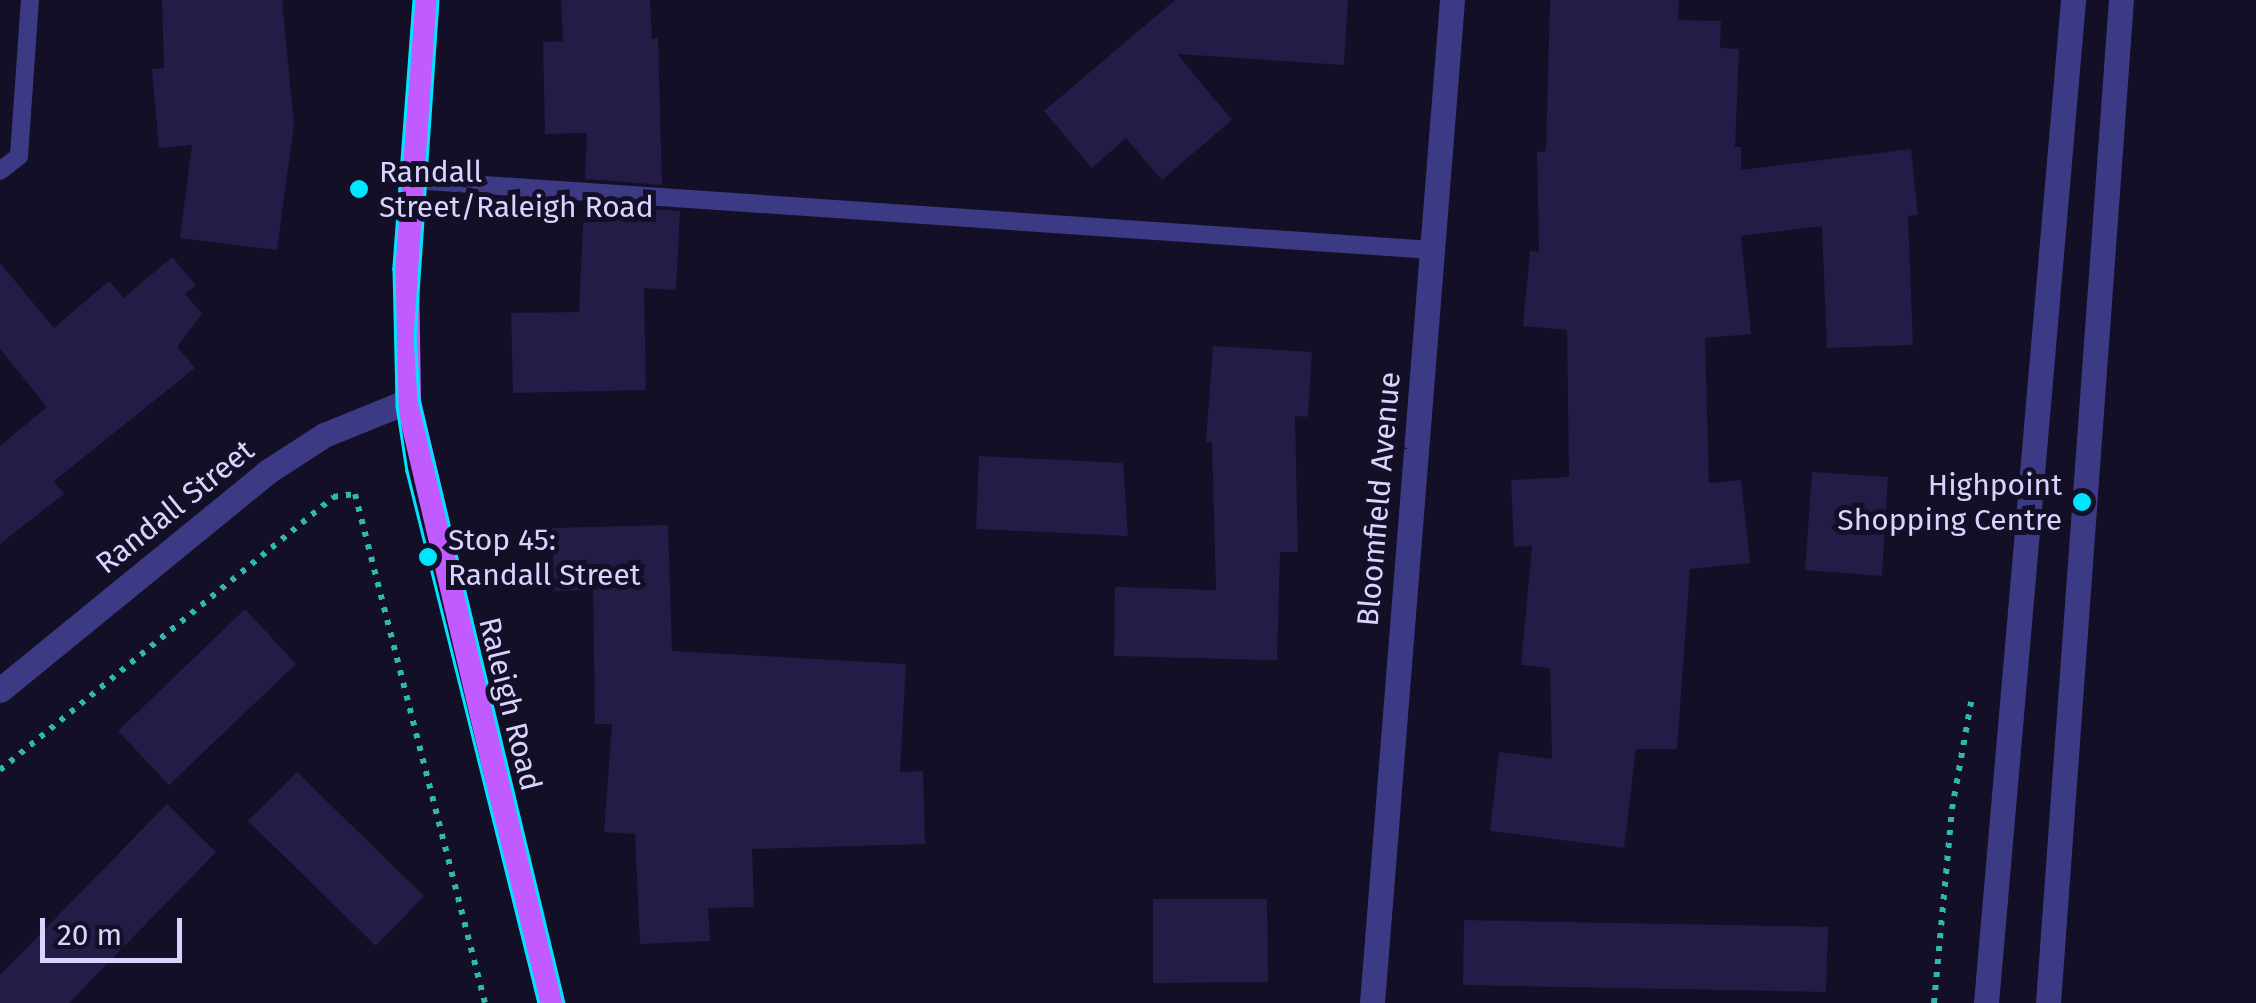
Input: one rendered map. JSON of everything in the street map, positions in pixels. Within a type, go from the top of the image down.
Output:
[{"type":"main road","name":"Raleigh Road","points":[[426,0],[404,335],[408,401],[550,1003]]},
{"type":"street","name":"Bloomfield Avenue","points":[[1372,1003],[1452,0]]},
{"type":"street","points":[[1986,1003],[2073,0]]},
{"type":"street","points":[[2048,1003],[2121,0]]},
{"type":"street","name":"Randall Street","points":[[0,690],[267,472],[324,435],[408,401]]},
{"type":"lane","points":[[0,171],[18,156],[30,0]]},
{"type":"lane","points":[[413,180],[1432,250]]},
{"type":"path","points":[[0,770],[333,498],[355,494],[485,1003]]},
{"type":"building","points":[[162,0],[282,0],[294,124],[277,250],[180,238],[192,145],[159,148],[152,69],[164,68]]},
{"type":"building","points":[[561,0],[650,0],[652,39],[658,38],[662,185],[585,179],[587,133],[545,134],[543,42],[563,41]]},
{"type":"building","points":[[1175,0],[1348,0],[1344,65],[1177,54],[1232,120],[1162,180],[1126,138],[1092,168],[1044,111]]},
{"type":"building","points":[[1550,0],[1679,0],[1678,20],[1721,21],[1720,48],[1739,49],[1735,147],[1741,147],[1741,170],[1911,149],[1918,215],[1908,216],[1913,345],[1827,348],[1822,226],[1741,236],[1751,334],[1705,338],[1709,483],[1741,480],[1750,563],[1690,569],[1677,749],[1636,749],[1624,848],[1490,831],[1499,752],[1552,759],[1550,668],[1521,665],[1532,546],[1514,547],[1511,480],[1569,477],[1567,330],[1523,326],[1530,251],[1539,252],[1537,152],[1546,151]]},
{"type":"building","points":[[584,204],[680,211],[676,290],[644,288],[646,390],[513,393],[511,313],[579,312]]},
{"type":"building","points":[[172,257],[196,285],[185,294],[202,314],[177,347],[195,368],[54,481],[64,494],[0,544],[0,446],[47,407],[0,349],[0,263],[54,328],[109,281],[124,298]]},
{"type":"building","points":[[1213,346],[1312,352],[1308,417],[1295,416],[1298,552],[1280,552],[1277,660],[1114,656],[1115,587],[1216,590],[1212,442],[1206,442]]},
{"type":"building","points":[[979,456],[1123,463],[1128,536],[976,529]]},
{"type":"building","points":[[1812,472],[1888,477],[1882,576],[1805,570]]},
{"type":"building","points":[[668,525],[672,651],[906,664],[900,772],[923,771],[925,844],[752,849],[754,907],[708,908],[710,941],[640,944],[635,834],[604,832],[612,724],[595,724],[593,590],[554,591],[552,528]]},
{"type":"building","points":[[245,609],[296,664],[169,785],[118,731]]},
{"type":"building","points":[[297,772],[424,896],[376,946],[248,821]]},
{"type":"building","points":[[167,804],[216,852],[69,1003],[0,1003],[0,975]]},
{"type":"building","points":[[1153,899],[1267,899],[1268,982],[1153,983]]},
{"type":"building","points":[[1464,920],[1828,927],[1826,992],[1463,985]]},
{"type":"tram line","points":[[414,0],[394,269],[397,406],[407,471],[539,1003]]},
{"type":"tram line","points":[[438,0],[415,336],[419,400],[564,1003]]},
{"type":"place","name":"Randall Street/Raleigh Road","points":[[359,189]]},
{"type":"place","name":"Highpoint Shopping Centre","points":[[2082,502]]},
{"type":"place","name":"Stop 45: Randall Street","points":[[428,557]]}]
